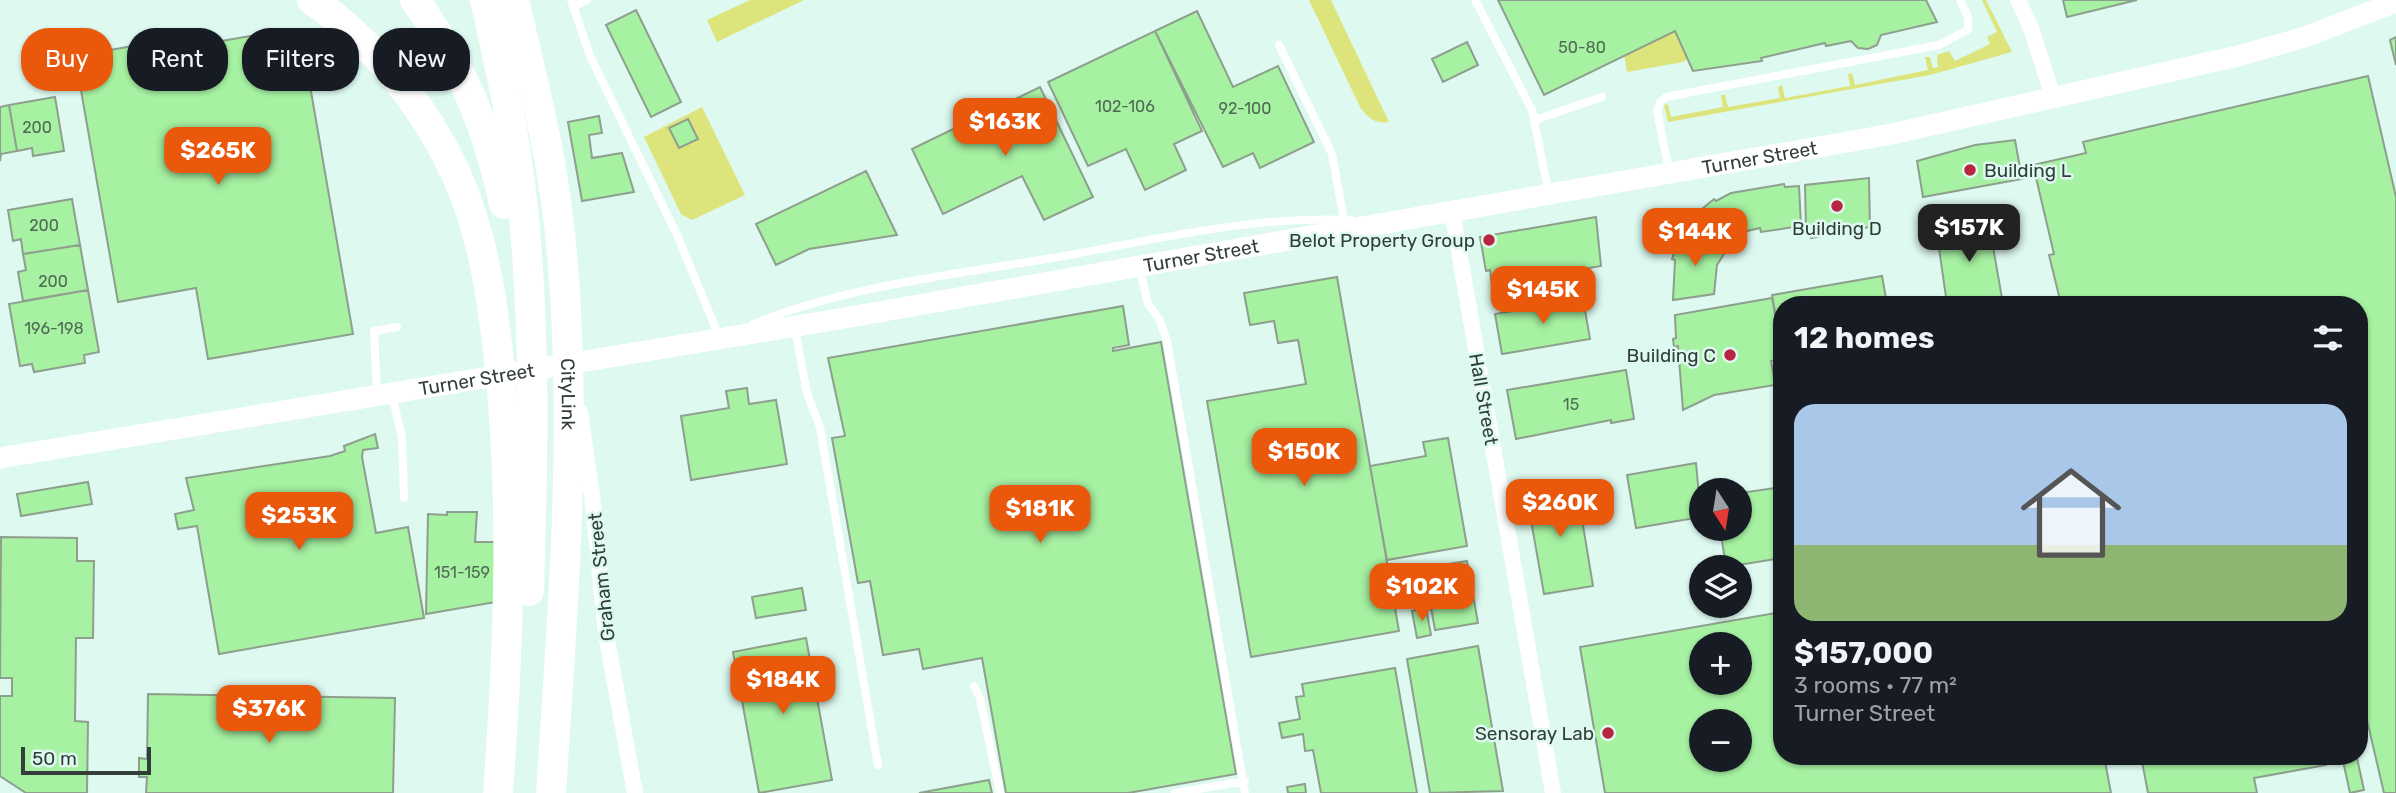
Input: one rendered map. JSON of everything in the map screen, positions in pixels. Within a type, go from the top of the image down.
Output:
[{"type":"highway","points":[[312,0],[364,43],[410,96],[451,164],[478,237],[496,330],[506,446],[509,597],[498,793]]},
{"type":"highway","points":[[415,0],[438,33],[474,97],[493,150],[506,212],[527,247]]},
{"type":"highway","name":"CityLink","points":[[485,0],[508,99],[527,247],[533,406],[532,492],[526,665],[516,793]]},
{"type":"highway","name":"CityLink","points":[[519,9],[560,231],[566,337],[568,539],[551,793]]},
{"type":"street","points":[[2018,0],[2031,28],[2054,100]]},
{"type":"street","name":"Turner Street","points":[[0,458],[795,326],[1887,135],[2054,100],[2265,49],[2394,3]]},
{"type":"street","name":"Hall Street","points":[[1452,211],[1553,793]]},
{"type":"street","name":"Graham Street","points":[[573,361],[594,508],[606,635],[635,793]]},
{"type":"lane","points":[[587,0],[572,4],[590,56],[677,234],[720,338],[798,307],[859,292],[1247,224],[1287,220],[1389,222]]},
{"type":"lane","points":[[1475,0],[1535,120],[1549,195]]},
{"type":"lane","points":[[1670,174],[1657,111],[1660,102],[1666,97],[1939,45],[1968,30],[1968,17],[1960,0]]},
{"type":"lane","points":[[1279,45],[1332,154],[1344,220]]},
{"type":"lane","points":[[1535,120],[1602,97]]},
{"type":"lane","points":[[1139,266],[1148,304],[1159,319],[1167,341],[1245,793]]},
{"type":"lane","points":[[795,326],[807,393],[820,427],[878,765]]},
{"type":"lane","points":[[397,327],[374,331],[384,393],[402,437],[404,498]]},
{"type":"lane","points":[[974,686],[980,698],[1000,793]]},
{"type":"lane","points":[[1175,793],[1245,781]]},
{"type":"green space","points":[[750,0],[804,0],[717,42],[707,20]]},
{"type":"green space","points":[[1309,0],[1331,0],[1389,122],[1372,119],[1360,107]]},
{"type":"green space","points":[[1982,0],[1986,0],[2012,52],[1930,75],[1668,122],[1664,105],[1668,104],[1671,117],[1723,107],[1721,95],[1725,95],[1728,107],[1780,98],[1778,87],[1782,85],[1785,98],[1850,86],[1848,74],[1852,73],[1855,85],[1928,70],[1925,57],[1930,57],[1933,68],[1938,67],[1937,55],[1949,51],[1955,61],[1990,44],[1987,37],[1997,32]]},
{"type":"green space","points":[[1675,29],[1689,58],[1683,62],[1627,72],[1624,53]]},
{"type":"green space","points":[[702,107],[745,195],[692,220],[681,214],[644,137]]},
{"type":"building","points":[[1498,0],[1926,0],[1937,22],[1881,35],[1877,45],[1868,49],[1858,48],[1851,41],[1826,46],[1825,43],[1761,58],[1762,61],[1693,71],[1675,31],[1544,95]]},
{"type":"building","points":[[2063,0],[2137,0],[2067,17]]},
{"type":"building","points":[[636,10],[681,102],[651,117],[606,25]]},
{"type":"building","points":[[1197,11],[1233,87],[1278,66],[1314,142],[1260,168],[1253,153],[1223,167],[1155,31]]},
{"type":"building","points":[[1155,31],[1202,131],[1174,144],[1186,170],[1145,190],[1126,149],[1088,166],[1048,82]]},
{"type":"building","points":[[242,37],[242,91],[311,91],[353,334],[208,359],[196,288],[118,302],[81,91],[113,91],[113,49],[127,47],[127,91],[228,91],[228,40]]},
{"type":"building","points":[[2396,37],[2396,65],[2390,40]]},
{"type":"building","points":[[1467,42],[1478,65],[1443,82],[1432,59]]},
{"type":"building","points":[[2368,76],[2396,197],[2396,793],[2384,793],[2368,725],[2368,296],[2059,296],[2049,255],[2054,254],[2033,165],[2086,153],[2083,142]]},
{"type":"building","points":[[1040,87],[1093,197],[1044,220],[1022,176],[943,214],[912,149]]},
{"type":"building","points":[[55,97],[64,151],[33,156],[32,148],[17,151],[9,105]]},
{"type":"building","points":[[9,105],[17,151],[1,154],[0,161],[0,107]]},
{"type":"building","points":[[599,116],[602,133],[589,135],[592,158],[622,153],[634,192],[582,201],[568,122]]},
{"type":"building","points":[[688,119],[698,139],[679,148],[669,128]]},
{"type":"building","name":"Building L","points":[[2015,140],[2022,179],[1923,197],[1917,161],[1975,145]]},
{"type":"building","points":[[866,171],[897,235],[809,249],[776,265],[756,224]]},
{"type":"building","name":"Building D","points":[[1869,178],[1870,227],[1811,238],[1810,230],[1806,231],[1805,185]]},
{"type":"building","points":[[1784,184],[1785,187],[1799,186],[1801,226],[1761,232],[1760,228],[1747,231],[1726,248],[1694,223],[1702,209],[1714,199],[1716,201],[1731,193]]},
{"type":"building","points":[[72,199],[80,245],[23,254],[21,239],[13,241],[8,210]]},
{"type":"building","points":[[1596,217],[1601,266],[1492,285],[1490,270],[1486,271],[1480,237]]},
{"type":"building","points":[[1988,218],[2002,296],[1946,296],[1936,227]]},
{"type":"building","points":[[1688,232],[1724,254],[1717,265],[1714,294],[1673,300],[1675,260],[1672,259],[1677,245],[1679,246]]},
{"type":"building","points":[[80,245],[88,290],[23,301],[18,272],[26,270],[23,254]]},
{"type":"building","points":[[1882,276],[1886,296],[1773,296],[1773,301],[1772,295]]},
{"type":"building","points":[[1337,277],[1399,631],[1251,657],[1207,401],[1306,384],[1298,340],[1278,343],[1274,321],[1250,325],[1244,293]]},
{"type":"building","points":[[88,290],[99,352],[84,355],[85,363],[34,372],[32,364],[20,366],[9,304]]},
{"type":"building","name":"Building C","points":[[1772,298],[1773,385],[1714,395],[1683,410],[1678,346],[1674,347],[1673,339],[1676,338],[1675,315]]},
{"type":"building","points":[[1583,299],[1590,339],[1502,354],[1495,314]]},
{"type":"building","points":[[1123,306],[1129,345],[1113,348],[1113,351],[1161,342],[1236,774],[1128,793],[1006,793],[982,658],[923,669],[919,649],[883,655],[870,581],[858,583],[832,438],[845,436],[828,358]]},
{"type":"building","points":[[1626,370],[1634,419],[1611,423],[1611,420],[1516,439],[1507,390]]},
{"type":"building","points":[[747,388],[749,404],[776,400],[787,464],[691,480],[681,416],[729,408],[726,391]]},
{"type":"building","points":[[375,434],[378,448],[363,450],[362,457],[376,533],[408,527],[424,618],[219,654],[197,526],[178,529],[175,514],[194,510],[186,478],[330,456],[345,451],[344,446]]},
{"type":"building","points":[[1448,438],[1467,546],[1387,560],[1370,466],[1426,456],[1423,442]]},
{"type":"building","points":[[1696,463],[1697,478],[1689,478],[1689,519],[1636,528],[1627,475]]},
{"type":"building","points":[[88,482],[92,504],[21,516],[17,494]]},
{"type":"building","points":[[1576,483],[1593,586],[1544,594],[1526,492]]},
{"type":"building","points":[[1773,488],[1773,559],[1752,563],[1752,555],[1724,555],[1722,541],[1752,541],[1752,491]]},
{"type":"building","points":[[447,512],[477,512],[475,542],[497,542],[496,602],[426,614],[428,514],[447,515]]},
{"type":"building","points":[[1,537],[77,538],[77,561],[94,561],[93,638],[76,638],[75,721],[88,722],[87,793],[26,793],[0,776],[0,696],[12,696],[12,678],[0,678]]},
{"type":"building","points":[[1467,561],[1478,623],[1435,630],[1424,568]]},
{"type":"building","points":[[802,588],[806,610],[756,618],[752,597]]},
{"type":"building","points":[[1426,608],[1431,635],[1417,638],[1412,611]]},
{"type":"building","points":[[1773,614],[1773,765],[2106,765],[2111,793],[1605,793],[1580,647]]},
{"type":"building","points":[[806,638],[832,780],[759,793],[733,652]]},
{"type":"building","points":[[1478,646],[1503,791],[1430,793],[1407,659]]},
{"type":"building","points":[[1395,668],[1417,793],[1321,793],[1313,750],[1305,751],[1303,734],[1282,738],[1279,723],[1300,719],[1296,697],[1304,696],[1302,684]]},
{"type":"building","points":[[148,694],[395,698],[393,793],[146,793],[147,777],[139,777],[139,758],[147,759]]},
{"type":"building","points":[[2143,765],[2326,765],[2254,778],[2257,793],[2148,793]]},
{"type":"building","points":[[2344,765],[2359,765],[2364,790],[2350,793]]},
{"type":"building","points":[[989,780],[992,793],[919,793]]},
{"type":"building","points":[[1305,784],[1306,793],[1288,793],[1287,787]]},
{"type":"place","name":"Building L","points":[[1970,170]]},
{"type":"place","name":"Building D","points":[[1837,206]]},
{"type":"place","name":"Belot Property Group","points":[[1489,240]]},
{"type":"place","name":"Building C","points":[[1730,355]]},
{"type":"place","name":"Sensoray Lab","points":[[1608,733]]}]
